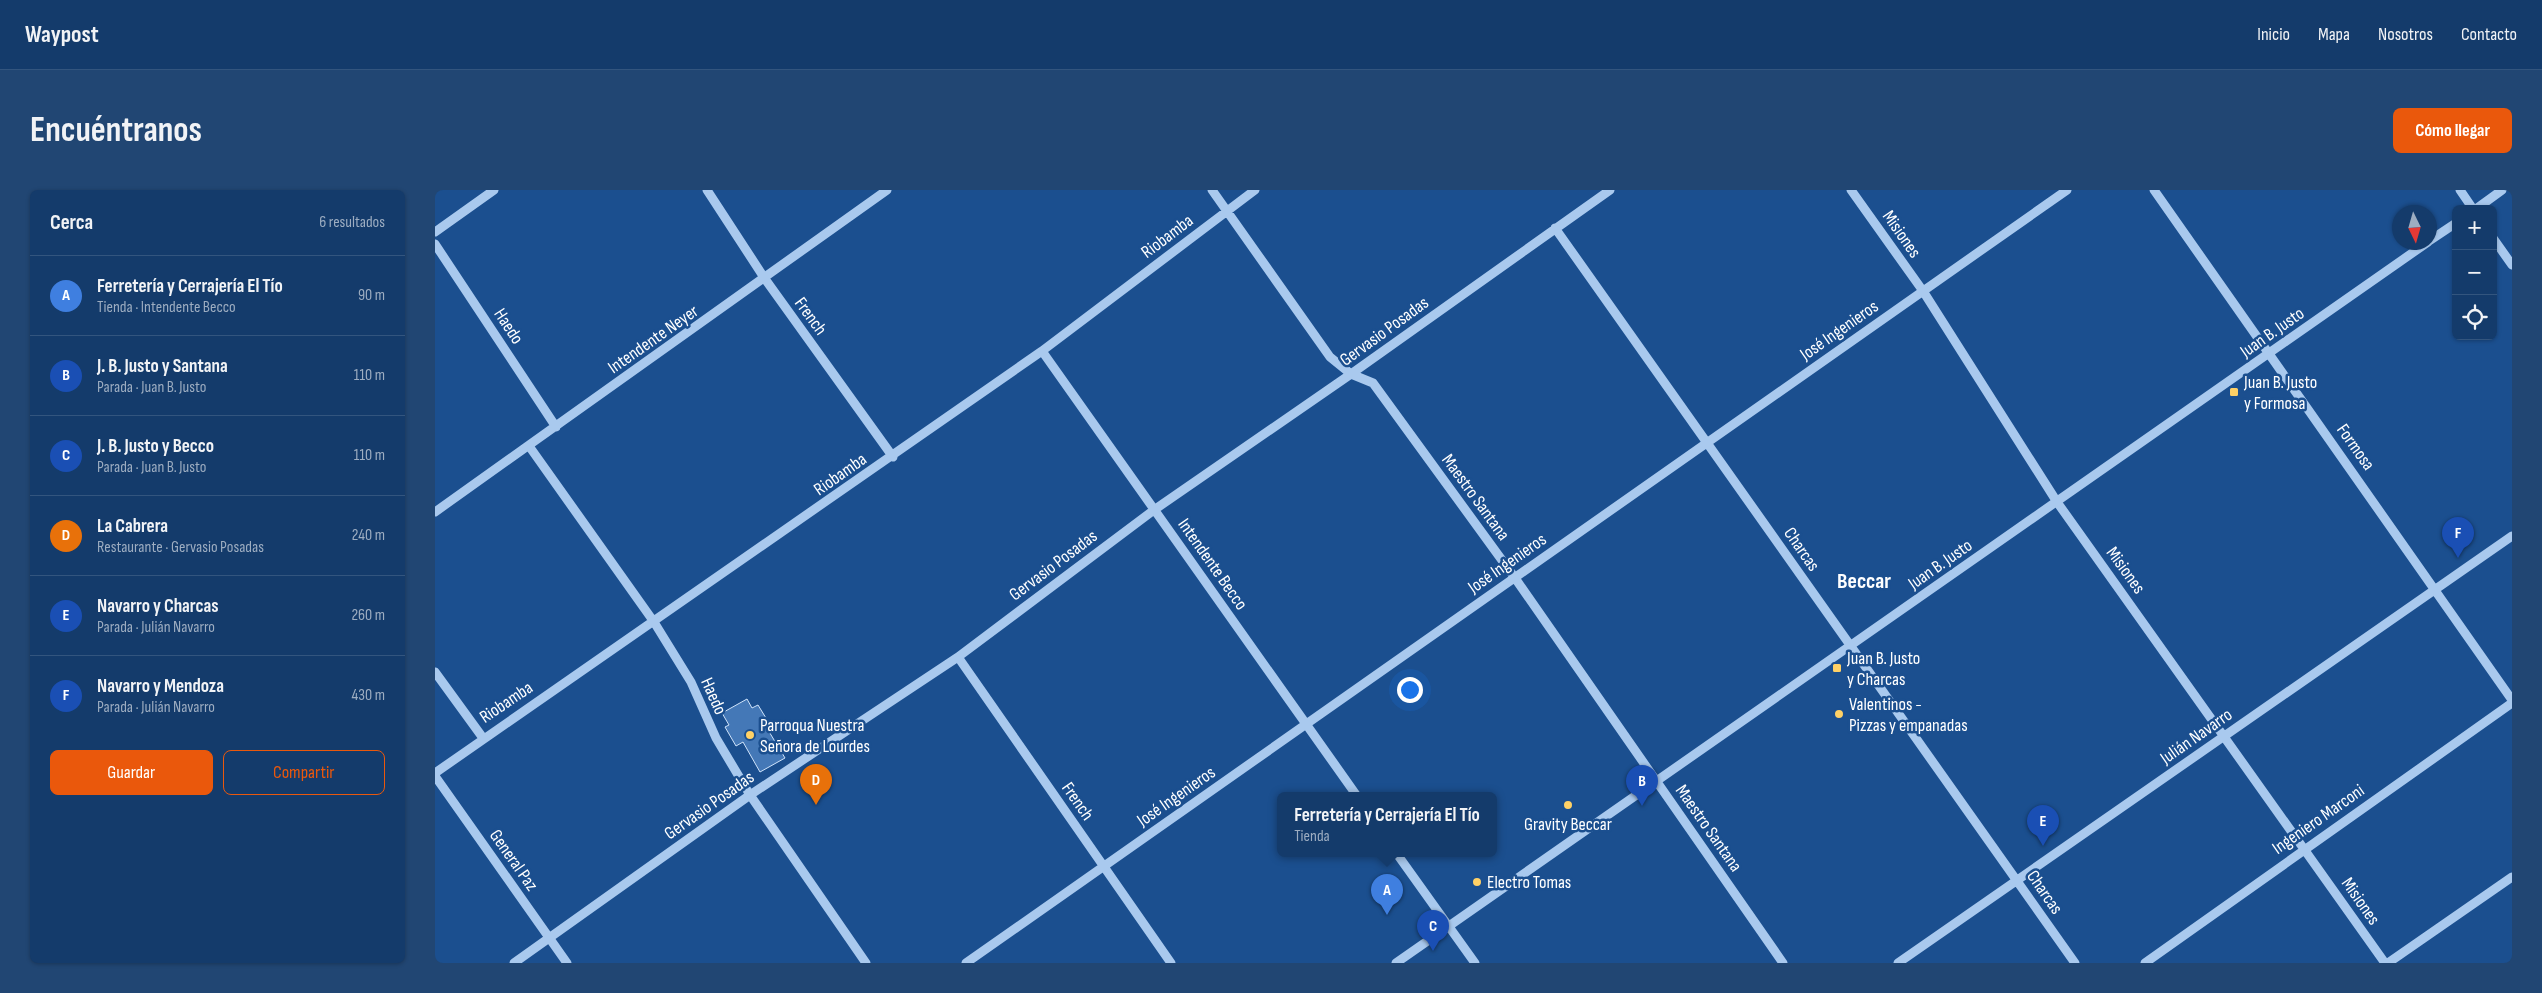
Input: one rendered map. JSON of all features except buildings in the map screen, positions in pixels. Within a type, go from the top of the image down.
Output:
[{"type":"street","points":[[435,232],[494,190]]},
{"type":"street","name":"French","points":[[707,190],[765,279],[893,457]]},
{"type":"street","name":"Intendente Neyer","points":[[435,512],[765,279],[887,190]]},
{"type":"street","name":"Maestro Santana","points":[[1212,190],[1330,357],[1351,374],[1373,383],[1515,578],[1783,963]]},
{"type":"street","name":"Riobamba","points":[[435,774],[483,738],[893,457],[1042,351],[1255,190]]},
{"type":"street","name":"Gervasio Posadas","points":[[514,963],[750,795],[958,657],[1154,510],[1351,374],[1610,190]]},
{"type":"street","name":"Misiones","points":[[1851,190],[1923,291],[2057,502],[2387,963]]},
{"type":"street","name":"José Ingenieros","points":[[966,963],[2067,190]]},
{"type":"street","name":"Formosa","points":[[2154,190],[2436,589],[2512,702]]},
{"type":"street","points":[[2459,190],[2472,205]]},
{"type":"street","points":[[2481,205],[2502,190]]},
{"type":"street","name":"Juan B. Justo","points":[[2437,236],[2452,226]]},
{"type":"street","name":"Charcas","points":[[1555,228],[2075,963]]},
{"type":"street","name":"Haedo","points":[[435,244],[556,427]]},
{"type":"street","points":[[2497,244],[2512,265]]},
{"type":"street","name":"Juan B. Justo","points":[[1396,963],[2417,250]]},
{"type":"street","name":"Intendente Becco","points":[[1042,351],[1354,792]]},
{"type":"street","name":"Haedo","points":[[529,446],[654,622],[691,682],[716,738],[750,795],[866,963]]},
{"type":"street","name":"Julián Navarro","points":[[1898,963],[2512,536]]},
{"type":"street","name":"French","points":[[958,657],[1171,963]]},
{"type":"street","points":[[435,672],[483,738]]},
{"type":"street","name":"Ingeniero Marconi","points":[[2145,963],[2512,702]]},
{"type":"street","name":"General Paz","points":[[435,774],[567,963]]},
{"type":"street","points":[[1399,857],[1475,963]]},
{"type":"street","points":[[2387,963],[2512,877]]},
{"type":"place","name":"Juan B. Justo y Formosa","points":[[2234,392]]},
{"type":"place","name":"Navarro y Mendoza","points":[[2458,558]]},
{"type":"place","name":"Juan B. Justo y Charcas","points":[[1837,668]]},
{"type":"place","name":"Valentinos - Pizzas y empanadas","points":[[1839,714]]},
{"type":"place","name":"Parroqua Nuestra Señora de Lourdes","points":[[750,735]]},
{"type":"place","name":"La Cabrera","points":[[816,805]]},
{"type":"place","name":"Gravity Beccar","points":[[1568,805]]},
{"type":"place","name":"J. B. Justo y Santana","points":[[1642,806]]},
{"type":"place","name":"Navarro y Charcas","points":[[2043,846]]},
{"type":"place","name":"Electro Tomas","points":[[1477,882]]},
{"type":"place","name":"Ferretería y Cerrajería El Tío","points":[[1387,915]]},
{"type":"place","name":"J. B. Justo y Becco","points":[[1433,951]]},
{"type":"district","name":"Beccar","points":[[1864,580]]}]
